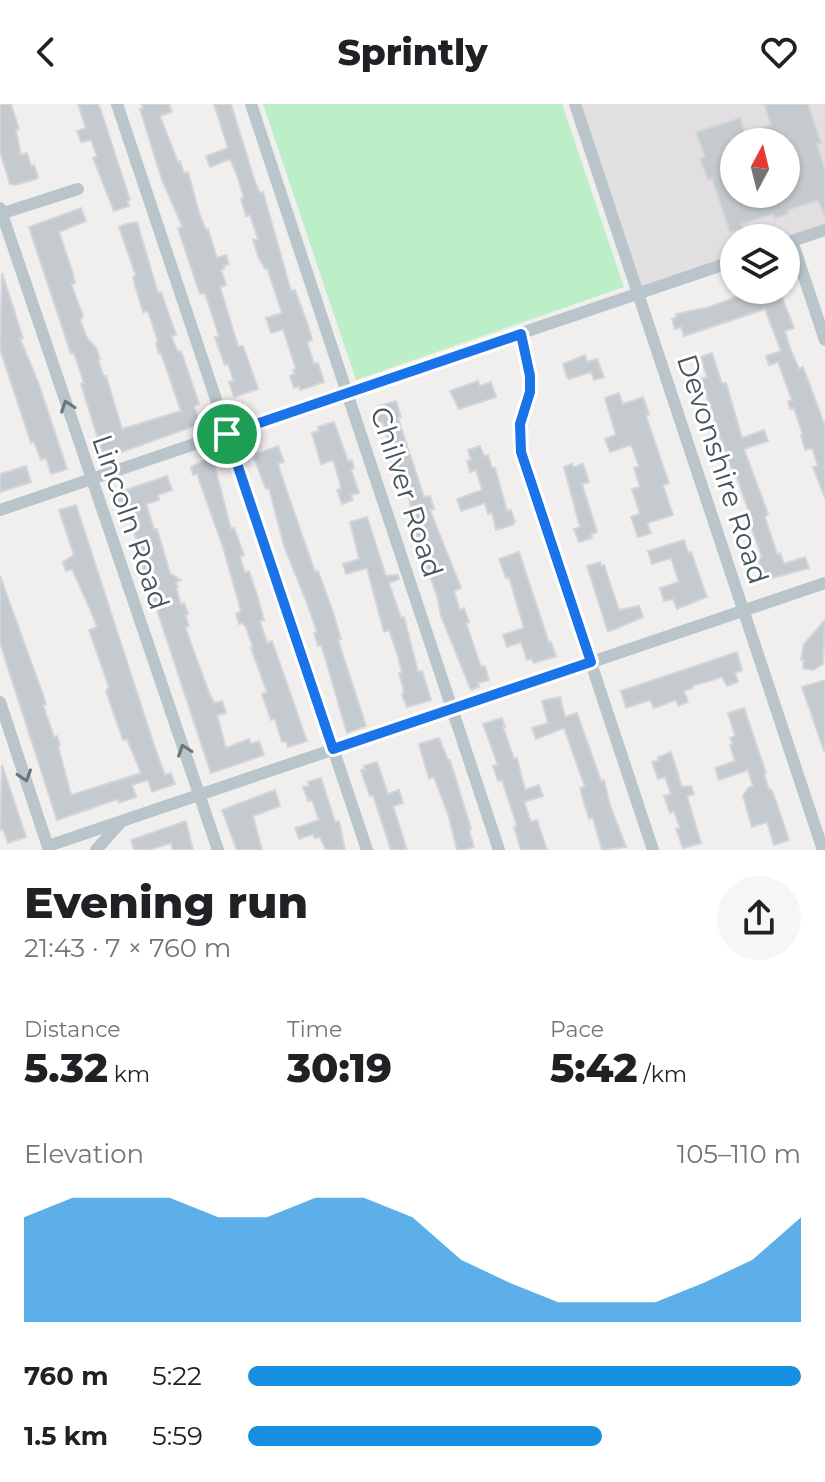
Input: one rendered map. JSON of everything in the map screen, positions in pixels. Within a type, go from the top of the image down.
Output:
[{"type":"street","points":[[117,104],[367,850]]},
{"type":"street","name":"Chilver Road","points":[[251,104],[499,850]]},
{"type":"street","name":"Devonshire Road","points":[[575,104],[823,850]]},
{"type":"street","points":[[1,212],[78,189]]},
{"type":"street","name":"Lincoln Road","points":[[1,212],[218,850]]},
{"type":"street","points":[[800,238],[825,230]]},
{"type":"street","points":[[0,510],[720,266]]},
{"type":"street","points":[[800,272],[825,340]]},
{"type":"street","points":[[521,334],[530,376],[530,392],[520,424],[521,452],[653,850]]},
{"type":"street","points":[[0,702],[49,848],[825,583]]},
{"type":"street","points":[[96,850],[122,821]]},
{"type":"shaded area","points":[[581,104],[825,104],[825,226],[800,234],[800,224],[720,224],[720,261],[642,286]]},
{"type":"green space","points":[[263,104],[562,104],[624,287],[356,380]]},
{"type":"building","points":[[0,104],[11,104],[19,129],[16,130],[21,155],[27,153],[31,166],[34,165],[36,179],[10,184],[0,152]]},
{"type":"building","points":[[78,104],[98,104],[100,108],[130,200],[127,201],[129,206],[114,211],[93,158],[97,156],[91,140],[81,142],[77,131],[86,128]]},
{"type":"building","points":[[142,104],[169,104],[172,112],[160,116],[178,162],[184,173],[188,172],[200,216],[208,229],[217,258],[226,255],[229,264],[221,270],[226,285],[220,287],[238,346],[243,346],[258,389],[234,397],[229,382],[234,381],[215,337],[219,336],[205,293],[200,294],[178,228],[182,227],[181,223],[162,180],[140,109],[143,108]]},
{"type":"building","points":[[214,104],[231,104],[255,182],[260,193],[263,192],[291,291],[295,290],[309,328],[312,340],[307,342],[314,364],[318,363],[324,382],[300,390],[299,386],[294,388],[290,376],[295,374],[293,370],[296,369],[283,329],[271,333],[266,318],[282,313],[267,268],[258,256],[253,240],[258,239],[250,215],[246,216],[237,175],[230,159],[210,167],[206,156],[228,148]]},
{"type":"building","points":[[764,104],[808,104],[821,143],[817,144],[825,169],[825,216],[818,200],[800,206],[800,128],[761,128],[771,125]]},
{"type":"building","points":[[740,118],[743,128],[720,128],[720,203],[700,158],[705,157],[696,132]]},
{"type":"building","points":[[81,208],[86,221],[59,232],[73,274],[75,283],[71,284],[83,316],[80,320],[87,338],[96,348],[122,429],[181,411],[159,354],[148,311],[143,312],[133,277],[136,276],[119,227],[123,225],[137,222],[158,293],[161,292],[176,335],[171,336],[178,352],[181,351],[199,404],[194,406],[200,424],[108,457],[107,454],[103,455],[81,384],[84,383],[74,353],[71,354],[29,227]]},
{"type":"building","points":[[722,208],[794,208],[774,218],[773,214],[741,224],[727,224]]},
{"type":"building","points":[[2,273],[23,338],[20,339],[67,469],[51,474],[46,458],[41,460],[34,442],[31,443],[0,349]]},
{"type":"building","points":[[720,303],[785,304],[794,328],[785,331],[790,348],[799,369],[803,367],[825,426],[825,498],[813,467],[818,466],[812,448],[805,450],[803,435],[794,408],[790,409],[788,401],[792,400],[778,362],[769,365],[766,356],[781,351],[765,309],[684,336],[681,327],[675,329],[672,319],[677,317],[676,314]]},
{"type":"building","points":[[712,353],[722,384],[726,383],[742,438],[764,430],[768,441],[744,449],[768,514],[765,517],[777,554],[780,553],[784,564],[805,557],[809,568],[765,580],[758,559],[762,557],[746,513],[749,512],[701,379],[707,377],[701,357]]},
{"type":"building","points":[[585,355],[587,362],[597,359],[604,377],[594,380],[591,372],[567,377],[563,364]]},
{"type":"building","points":[[478,381],[480,386],[491,382],[496,397],[459,409],[450,391]]},
{"type":"building","points":[[619,393],[623,404],[643,397],[649,414],[646,416],[669,483],[663,485],[673,515],[647,523],[651,533],[638,537],[631,517],[640,514],[632,489],[640,487],[634,468],[639,466],[631,445],[610,452],[605,439],[616,435],[605,398]]},
{"type":"building","points":[[396,401],[401,417],[398,418],[424,497],[430,496],[434,509],[430,510],[461,588],[454,591],[460,610],[464,608],[481,667],[485,666],[489,680],[478,683],[479,687],[471,690],[441,616],[407,509],[411,508],[410,502],[401,476],[396,477],[382,422],[377,422],[374,413],[381,411],[379,406]]},
{"type":"building","points":[[334,422],[348,461],[352,460],[354,468],[351,469],[359,493],[351,495],[353,500],[342,504],[333,460],[321,464],[312,433],[319,431],[318,427]]},
{"type":"building","points":[[278,446],[284,462],[278,464],[315,572],[318,571],[333,612],[341,639],[338,640],[366,726],[347,733],[324,654],[314,633],[317,632],[284,546],[269,488],[266,489],[254,458],[256,454]]},
{"type":"building","points":[[480,446],[484,456],[488,455],[492,468],[495,468],[507,511],[511,510],[515,522],[496,530],[492,513],[488,514],[485,503],[461,511],[457,499],[482,490],[476,470],[470,472],[467,461],[471,460],[468,450]]},
{"type":"building","points":[[212,456],[231,529],[234,528],[244,555],[240,557],[245,573],[249,571],[258,598],[264,620],[260,621],[267,643],[272,641],[307,741],[288,747],[286,741],[282,742],[275,719],[271,720],[262,694],[267,692],[253,648],[246,627],[239,624],[236,614],[241,611],[223,547],[197,474],[193,475],[191,467]]},
{"type":"building","points":[[572,464],[573,467],[583,464],[589,482],[582,484],[597,532],[591,535],[592,538],[579,542],[574,529],[580,527],[564,467]]},
{"type":"building","points":[[26,466],[31,482],[0,492],[0,474]]},
{"type":"building","points":[[167,476],[172,490],[158,495],[159,500],[146,504],[170,573],[181,580],[176,582],[176,587],[181,605],[184,603],[188,614],[185,615],[189,626],[185,627],[208,690],[214,703],[222,701],[226,713],[217,715],[226,748],[249,739],[251,744],[259,741],[264,755],[211,773],[137,550],[128,511],[118,514],[111,495]]},
{"type":"building","points":[[76,505],[155,748],[165,775],[171,773],[175,784],[152,792],[148,780],[132,785],[136,797],[119,803],[118,799],[57,820],[0,643],[0,576],[42,692],[54,737],[57,736],[60,745],[71,795],[141,773],[127,739],[123,740],[106,691],[109,687],[89,630],[97,627],[72,569],[66,571],[63,562],[74,555],[59,510]]},
{"type":"building","points":[[367,517],[386,576],[398,575],[399,579],[389,583],[401,618],[404,617],[418,672],[422,671],[431,700],[407,707],[402,695],[404,691],[399,673],[402,672],[397,653],[389,630],[384,632],[367,568],[346,574],[343,564],[359,559],[350,522]]},
{"type":"building","points":[[684,540],[707,597],[677,609],[673,599],[664,601],[660,588],[679,582],[671,558],[652,564],[648,551]]},
{"type":"building","points":[[519,552],[556,656],[534,663],[532,659],[527,660],[521,642],[507,647],[503,635],[524,628],[509,577],[506,578],[499,559]]},
{"type":"building","points":[[600,562],[601,566],[604,565],[619,610],[639,606],[643,617],[608,632],[587,566]]},
{"type":"building","points":[[825,620],[823,664],[813,670],[803,668],[804,644]]},
{"type":"building","points":[[737,652],[742,670],[735,673],[738,682],[727,686],[722,677],[692,686],[684,691],[688,702],[678,706],[676,700],[654,708],[650,700],[626,708],[621,691]]},
{"type":"building","points":[[825,680],[825,750],[824,751],[802,687]]},
{"type":"building","points":[[560,697],[565,717],[577,713],[626,847],[602,850],[593,818],[589,819],[584,803],[580,788],[585,787],[564,728],[536,739],[532,728],[548,723],[542,701]]},
{"type":"building","points":[[744,708],[769,790],[776,801],[789,840],[774,845],[767,822],[752,827],[743,796],[753,786],[748,770],[719,780],[715,768],[735,761],[730,738],[735,736],[728,713]]},
{"type":"building","points":[[502,718],[525,790],[539,785],[543,796],[524,802],[531,822],[537,820],[547,850],[521,850],[514,827],[517,826],[502,780],[498,781],[493,766],[498,765],[483,724]]},
{"type":"building","points":[[439,738],[450,760],[471,829],[474,847],[464,850],[457,850],[449,817],[434,777],[429,779],[419,744]]},
{"type":"building","points":[[671,752],[682,787],[691,786],[694,794],[687,796],[701,843],[683,848],[674,811],[670,813],[664,796],[671,794],[665,777],[658,779],[652,762]]},
{"type":"building","points":[[377,762],[388,794],[399,790],[403,803],[393,806],[407,850],[391,850],[373,795],[370,796],[364,780],[361,770]]},
{"type":"building","points":[[2,765],[26,837],[8,843],[3,829],[0,830]]},
{"type":"building","points":[[321,778],[335,822],[339,821],[345,850],[326,850],[320,837],[315,838],[313,834],[299,839],[295,828],[319,820],[312,800],[308,801],[303,787]]},
{"type":"building","points":[[275,790],[280,806],[253,816],[262,850],[237,850],[222,810]]},
{"type":"building","points":[[186,821],[193,850],[173,850],[171,843],[149,850],[134,850],[131,840]]},
{"type":"route","points":[[521,334],[530,376],[530,392],[520,424],[521,452],[591,662],[333,749],[227,434],[521,334]]}]
